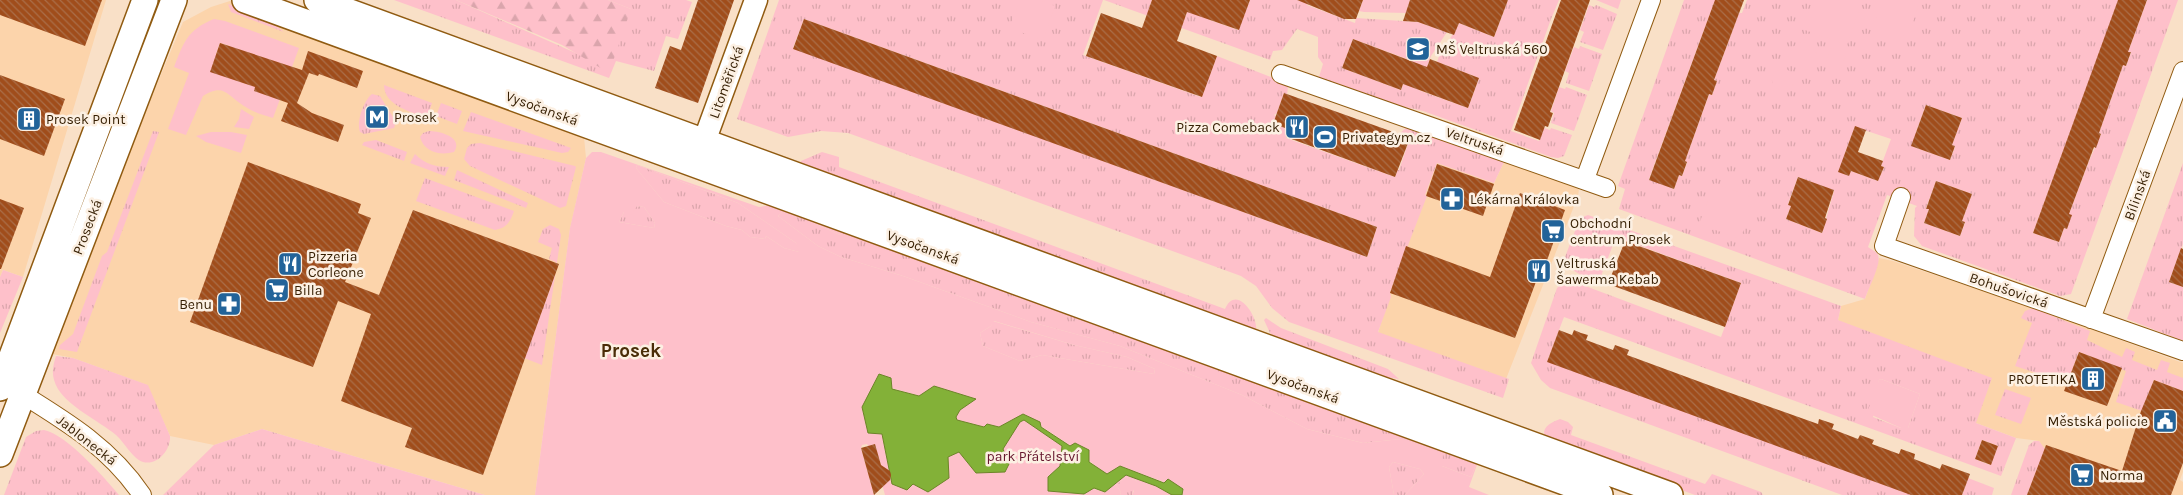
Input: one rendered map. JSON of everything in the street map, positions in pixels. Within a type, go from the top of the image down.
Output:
[{"type":"main road","name":"Prosecká","points":[[0,454],[6,389],[145,0]]},
{"type":"main road","name":"Prosecká","points":[[6,389],[174,0]]},
{"type":"main road","name":"Vysočanská","points":[[245,0],[700,153],[1670,495]]},
{"type":"main road","name":"Vysočanská","points":[[317,0],[700,153],[1600,495]]},
{"type":"street","name":"Litoměřická","points":[[700,153],[756,0]]},
{"type":"street","points":[[1585,179],[1651,0]]},
{"type":"street","name":"Bílinská","points":[[2091,319],[2183,71]]},
{"type":"street","name":"Veltruská","points":[[1281,74],[1585,179],[1606,188]]},
{"type":"street","name":"Bohušovická","points":[[1901,197],[1884,246],[2183,351]]},
{"type":"street","name":"Jablonecká","points":[[6,389],[59,417],[106,452],[128,473],[142,495]]},
{"type":"shaded area","name":"Prosek Point","points":[[0,0],[106,0],[23,277],[3,270],[0,277]]},
{"type":"shaded area","points":[[230,1],[584,137],[586,158],[570,229],[535,495],[485,495],[262,429],[214,445],[170,436],[147,385],[73,358],[47,353],[183,22],[211,7]]},
{"type":"shaded area","points":[[1504,162],[1579,189],[1578,196],[1506,379],[1378,333],[1390,292],[1437,163],[1494,183]]},
{"type":"shaded area","points":[[1879,258],[2033,308],[2183,363],[2183,472],[2180,480],[2183,482],[2183,495],[2027,494],[2044,449],[2039,441],[2016,438],[1976,423],[1838,320],[1841,306],[1865,299]]},
{"type":"shaded area","points":[[879,374],[891,378],[892,389],[919,396],[934,386],[976,399],[960,410],[956,417],[957,420],[984,427],[987,424],[999,427],[1023,414],[1040,422],[1041,427],[1070,446],[1075,443],[1089,450],[1089,462],[1107,474],[1120,466],[1164,483],[1168,479],[1183,489],[1182,495],[1172,495],[1156,486],[1126,475],[1105,492],[1094,488],[1084,494],[1048,491],[1048,477],[1060,466],[1062,446],[1024,420],[1020,422],[1003,449],[1009,464],[1005,472],[976,473],[959,452],[948,457],[949,478],[928,492],[913,484],[907,490],[892,484],[882,434],[868,433],[862,407]]},
{"type":"green space","points":[[394,0],[456,0],[578,54],[631,9],[608,0],[686,0],[692,2],[678,39],[666,36],[654,71],[616,61],[609,78]]},
{"type":"green space","points":[[456,0],[608,0],[631,9],[609,73],[562,45]]},
{"type":"green space","points":[[779,0],[1103,0],[1083,55],[1201,97],[1217,56],[1286,83],[1288,87],[1287,95],[1284,93],[1277,113],[1274,115],[1276,116],[1273,124],[1288,129],[1286,138],[1395,177],[1410,138],[1399,134],[1406,128],[1504,162],[1494,183],[1437,163],[1425,195],[1427,196],[1390,292],[1391,297],[1378,332],[1509,379],[1503,398],[1289,322],[1272,308],[1256,286],[1241,276],[848,133],[821,131],[788,137],[737,119]],"holes":[[[804,19],[1377,227],[1367,257],[793,48]]]},
{"type":"green space","points":[[1020,0],[1039,0],[1055,6],[1043,40],[1009,28]]},
{"type":"green space","points":[[1104,0],[1152,0],[1149,8],[1184,20],[1192,0],[1210,20],[1238,30],[1250,0],[1309,0],[1307,5],[1355,23],[1356,18],[1418,22],[1447,32],[1431,56],[1422,81],[1407,75],[1412,61],[1353,39],[1342,68],[1401,90],[1404,82],[1421,91],[1468,108],[1479,78],[1437,62],[1459,23],[1494,37],[1508,0],[1559,0],[1511,131],[1539,141],[1544,128],[1550,130],[1551,128],[1572,135],[1564,156],[1558,158],[1551,157],[1423,111],[1401,106],[1319,77],[1323,64],[1318,57],[1318,37],[1297,29],[1282,50],[1273,51],[1270,60]]},
{"type":"green space","points":[[1363,0],[1410,0],[1406,13],[1359,11]]},
{"type":"green space","points":[[1596,0],[1621,0],[1618,9]]},
{"type":"green space","points":[[1684,0],[1718,0],[1714,3],[1649,179],[1674,189],[1679,175],[1682,176],[1687,163],[1685,161],[1709,94],[1712,95],[1717,81],[1714,80],[1739,13],[1742,13],[1747,0],[2119,0],[2033,233],[2059,242],[2064,228],[2067,229],[2069,214],[2101,134],[2099,133],[2123,65],[2126,66],[2131,53],[2128,52],[2147,0],[2178,0],[2071,294],[2060,296],[1922,246],[1914,236],[1915,208],[1917,206],[1887,195],[1868,247],[1876,252],[1879,259],[1865,299],[1619,209],[1625,189],[1618,186]],"holes":[[[1926,105],[1962,118],[1952,145],[1955,147],[1950,160],[1914,147],[1918,133],[1916,132]],[[1855,127],[1891,139],[1881,166],[1884,167],[1878,181],[1843,168],[1845,153]],[[1798,177],[1834,191],[1822,233],[1786,219],[1791,206],[1788,204]],[[1936,181],[1972,194],[1962,221],[1965,223],[1960,236],[1924,223],[1929,209],[1926,208]]]},
{"type":"green space","points":[[1813,0],[1863,0],[1847,45],[1802,29]]},
{"type":"green space","points":[[1883,0],[1920,0],[1910,32],[1893,41],[1871,33]]},
{"type":"green space","points":[[228,4],[266,18],[284,32],[231,12]]},
{"type":"green space","points":[[1589,5],[1594,7],[1596,5],[1617,14],[1603,50],[1580,42],[1584,32],[1580,30]]},
{"type":"green space","points":[[214,19],[225,21],[299,48],[273,118],[247,108],[225,92],[216,91],[203,96],[186,135],[168,129],[189,73],[174,67],[184,44],[192,32]],"holes":[[[220,43],[230,46],[226,57],[216,54]],[[243,72],[253,75],[250,85],[240,82]]]},
{"type":"green space","points":[[1801,42],[1812,47],[1817,53],[1817,65],[1809,70],[1789,63],[1787,59],[1793,47]]},
{"type":"green space","points":[[1580,46],[1602,54],[1589,91],[1566,83],[1569,73],[1565,71],[1574,47],[1579,49]]},
{"type":"green space","points":[[1831,48],[1845,51],[1846,56],[1840,70],[1825,66]]},
{"type":"green space","points":[[1783,69],[1791,72],[1794,80],[1791,88],[1783,91],[1775,88],[1772,80],[1775,72]]},
{"type":"green space","points":[[384,85],[432,103],[427,118],[394,103],[385,92]]},
{"type":"green space","points":[[1559,87],[1565,89],[1566,87],[1587,95],[1574,131],[1551,123],[1554,113],[1551,111]]},
{"type":"green space","points":[[372,94],[380,96],[396,122],[394,128],[364,134],[360,132],[359,128],[360,117],[366,101]]},
{"type":"green space","points":[[441,103],[462,111],[457,124],[436,116]]},
{"type":"green space","points":[[241,109],[254,117],[249,129],[234,127],[239,119]]},
{"type":"green space","points":[[471,112],[571,148],[568,152],[562,153],[463,131]]},
{"type":"green space","points":[[153,131],[159,132],[77,352],[59,349],[60,345],[73,334],[102,256],[107,252]]},
{"type":"green space","points":[[429,131],[439,132],[453,139],[456,142],[454,152],[433,152],[425,146],[420,137],[423,133]]},
{"type":"green space","points":[[211,132],[231,132],[247,135],[241,153],[206,142],[196,136]]},
{"type":"green space","points":[[376,140],[407,152],[404,161],[362,145],[364,142]]},
{"type":"green space","points":[[480,143],[575,166],[566,206],[560,208],[470,166],[464,159],[467,148],[471,144]]},
{"type":"green space","name":"park Přátelství","points":[[592,152],[601,152],[759,207],[777,204],[1478,462],[1469,487],[1489,495],[1405,495],[1424,474],[1420,469],[1393,462],[1389,467],[1394,495],[1182,495],[1183,489],[1120,466],[1107,475],[1071,446],[1023,414],[999,427],[987,424],[984,427],[957,420],[956,417],[960,410],[975,399],[934,386],[919,396],[892,388],[882,434],[891,475],[913,483],[948,457],[959,452],[1009,464],[1003,449],[1020,421],[1024,420],[1062,446],[1060,466],[1048,477],[1105,492],[1126,475],[1156,486],[1172,495],[1132,495],[1134,491],[1133,486],[1137,481],[1126,477],[1116,485],[1121,492],[1120,495],[885,495],[882,484],[890,480],[890,471],[882,468],[875,445],[868,446],[867,444],[862,445],[861,448],[874,495],[535,495],[570,228],[586,158]],"holes":[[[637,165],[738,203],[796,243],[799,252],[784,248],[766,236],[765,239],[750,237],[742,230],[726,226],[664,202],[636,168]],[[637,206],[644,207],[655,223],[654,228],[619,222],[624,212],[633,212]],[[785,210],[840,235],[846,230],[1477,462],[1471,477],[1442,466],[1443,454],[1401,439],[1363,443],[1307,429],[1242,395],[1120,346],[1031,322],[903,276],[841,257],[818,246],[778,216]],[[994,321],[1074,345],[1127,357],[1155,369],[1154,374],[1042,355],[1020,361],[983,346],[980,333],[991,326]]]},
{"type":"green space","points":[[822,152],[839,157],[839,167],[1225,309],[1230,302],[1240,301],[1246,305],[1254,318],[1256,331],[800,165],[801,161]]},
{"type":"green space","points":[[415,154],[430,164],[449,167],[445,176],[410,163]]},
{"type":"green space","points":[[2183,163],[2183,244],[2169,282],[2183,287],[2183,341],[2127,319]]},
{"type":"green space","points":[[637,165],[738,203],[796,243],[800,249],[799,252],[784,248],[766,236],[765,239],[750,237],[742,230],[726,226],[664,202],[636,168]]},
{"type":"green space","points":[[457,170],[528,203],[526,208],[454,180]]},
{"type":"green space","points":[[425,178],[514,211],[508,224],[495,230],[416,201]]},
{"type":"green space","points":[[1715,183],[1756,199],[1740,239],[1699,224]]},
{"type":"green space","points":[[637,206],[644,207],[655,223],[654,228],[619,222],[624,212]]},
{"type":"green space","points":[[785,210],[840,235],[845,230],[1477,462],[1471,477],[1442,466],[1401,439],[1363,443],[1307,429],[1242,395],[1120,346],[1031,322],[903,276],[841,257],[818,246],[778,216]]},
{"type":"green space","points":[[1588,215],[1841,306],[1838,320],[1992,378],[1976,423],[2016,438],[2001,476],[1564,317],[1548,359],[1921,495],[1842,495],[1550,388],[1541,380],[1531,363],[1557,288],[1564,281],[1572,281],[1721,337],[1741,283],[1616,237],[1601,276],[1596,278],[1586,277],[1572,270],[1565,263],[1565,257],[1580,218]],"holes":[[[1881,379],[1920,394],[1908,428],[1901,428],[1873,417],[1879,380]],[[1982,440],[1998,446],[1990,465],[1975,459]]]},
{"type":"green space","points":[[550,225],[559,229],[561,235],[542,365],[524,358],[550,289],[556,262],[549,259],[552,248],[538,242],[543,229]]},
{"type":"green space","points":[[3,270],[23,277],[0,333],[0,277]]},
{"type":"green space","points":[[2033,308],[2090,331],[2087,340],[2122,357],[2126,348],[2135,352],[2132,360],[2157,370],[2161,360],[2170,363],[2167,372],[2183,378],[2183,391],[2154,380],[2142,411],[2116,402],[2126,371],[2079,352],[2067,383],[2015,366],[2032,323],[2021,318],[2025,311]]},
{"type":"green space","points":[[1266,318],[1281,328],[1388,369],[1399,379],[1362,373],[1281,343],[1270,333],[1264,320]]},
{"type":"green space","points":[[993,321],[1074,345],[1127,357],[1155,369],[1154,374],[1042,355],[1020,361],[983,346],[980,333],[991,326]]},
{"type":"green space","points":[[56,356],[73,358],[148,385],[170,436],[170,441],[163,455],[149,463],[139,460],[116,435],[69,402],[58,389],[54,380],[53,369]]},
{"type":"green space","points":[[1881,379],[1920,394],[1908,428],[1901,428],[1867,413]]},
{"type":"green space","points":[[2005,389],[2031,398],[2021,424],[1995,415]]},
{"type":"green space","points":[[1560,419],[1568,422],[1573,427],[1571,435],[1705,484],[1712,474],[1761,492],[1763,495],[1695,495],[1547,440],[1544,433],[1546,427]]},
{"type":"green space","points":[[262,429],[485,495],[163,495],[214,445]]},
{"type":"green space","points":[[44,430],[63,439],[119,495],[4,495],[26,437],[36,431]]},
{"type":"green space","points":[[2034,441],[2039,441],[2045,449],[2027,495],[2011,495],[2029,445]]},
{"type":"green space","points":[[1393,462],[1420,469],[1424,474],[1405,495],[1394,495],[1389,467]]},
{"type":"green space","points":[[1126,477],[1137,481],[1132,495],[1120,495],[1121,492],[1116,485]]},
{"type":"green space","points":[[1968,478],[1994,488],[1992,495],[1962,495]]},
{"type":"building","points":[[0,0],[102,0],[85,46],[0,15]]},
{"type":"building","points":[[698,0],[734,0],[698,103],[655,88],[670,46],[681,50]]},
{"type":"building","points":[[1152,0],[1250,0],[1239,30],[1187,12],[1177,41],[1217,56],[1202,97],[1086,56],[1101,13],[1142,28]]},
{"type":"building","points":[[1297,0],[1363,0],[1356,19],[1344,19]]},
{"type":"building","points":[[1410,0],[1508,0],[1494,37],[1459,23],[1454,35],[1418,22],[1403,21]]},
{"type":"building","points":[[1561,0],[1590,0],[1550,112],[1553,113],[1548,127],[1545,126],[1540,140],[1514,130]]},
{"type":"building","points":[[1715,0],[1744,0],[1714,80],[1717,81],[1712,95],[1709,94],[1685,161],[1687,162],[1682,176],[1679,175],[1674,189],[1649,180]]},
{"type":"building","points":[[2118,0],[2147,0],[2128,52],[2131,52],[2126,66],[2123,65],[2099,133],[2101,134],[2096,148],[2094,147],[2069,214],[2072,215],[2067,229],[2064,228],[2059,242],[2033,233]]},
{"type":"building","points":[[804,19],[1377,227],[1367,257],[793,49]]},
{"type":"building","points":[[1353,39],[1427,67],[1430,59],[1479,78],[1468,108],[1403,84],[1401,90],[1342,68]]},
{"type":"building","points":[[220,43],[302,70],[308,51],[363,71],[357,88],[319,74],[318,76],[309,73],[297,103],[312,113],[344,125],[338,142],[281,121],[288,103],[254,91],[255,87],[210,72]]},
{"type":"building","name":"Prosek Point","points":[[0,75],[65,99],[44,156],[0,139]]},
{"type":"building","points":[[1284,93],[1410,138],[1395,177],[1286,137],[1288,129],[1273,124]]},
{"type":"building","points":[[1926,105],[1962,118],[1952,145],[1955,146],[1950,160],[1911,146]]},
{"type":"building","points":[[1855,126],[1866,130],[1858,152],[1883,161],[1881,166],[1884,167],[1878,181],[1851,171],[1849,176],[1838,172]]},
{"type":"building","points":[[248,162],[361,204],[358,213],[371,218],[345,282],[379,295],[413,210],[559,264],[483,475],[405,447],[412,428],[341,401],[371,314],[338,301],[313,367],[190,322]]},
{"type":"building","points":[[1437,164],[1494,184],[1483,216],[1426,196]]},
{"type":"building","points":[[1798,177],[1834,190],[1822,233],[1786,219],[1791,206],[1788,205]]},
{"type":"building","points":[[1936,181],[1972,194],[1962,221],[1965,222],[1960,236],[1924,223],[1929,209],[1926,209]]},
{"type":"building","points":[[1520,193],[1565,210],[1540,280],[1537,279],[1515,338],[1390,293],[1406,246],[1490,277]]},
{"type":"building","points":[[0,199],[24,208],[1,269],[0,269]]},
{"type":"building","points":[[1625,241],[1741,283],[1725,327],[1608,284]]},
{"type":"building","points":[[2181,248],[2183,249],[2183,287],[2169,282]]},
{"type":"building","points":[[1559,330],[1572,335],[1574,330],[1588,335],[1586,340],[1613,350],[1615,345],[1629,350],[1627,355],[1818,424],[1819,419],[1834,424],[1832,429],[1858,439],[1860,435],[1874,440],[1872,444],[1899,454],[1901,449],[1915,454],[1914,459],[1940,469],[1942,464],[1970,474],[1962,495],[1911,495],[1547,362]]},
{"type":"building","name":"PROTETIKA","points":[[2079,352],[2122,368],[2107,406],[2064,391]]},
{"type":"building","points":[[2154,380],[2183,391],[2183,463],[2171,495],[2027,495],[2046,445],[2122,471],[2141,411]]},
{"type":"building","points":[[1982,440],[1998,446],[1991,465],[1975,459]]},
{"type":"building","points":[[875,444],[881,465],[890,471],[891,475],[890,480],[874,495],[861,448]]},
{"type":"place","name":"MŠ Veltruská 560","points":[[1418,49]]},
{"type":"place","name":"Prosek","points":[[377,117]]},
{"type":"place","name":"Prosek Point","points":[[29,119]]},
{"type":"place","name":"Pizza Comeback","points":[[1297,127]]},
{"type":"place","name":"Privategym.cz","points":[[1325,137]]},
{"type":"place","name":"Lékárna Královka","points":[[1452,199]]},
{"type":"place","name":"Obchodní centrum Prosek","points":[[1553,231]]},
{"type":"place","name":"Pizzeria Corleone","points":[[290,264]]},
{"type":"place","name":"Veltruská Šawerma Kebab","points":[[1539,271]]},
{"type":"place","name":"Billa","points":[[277,290]]},
{"type":"place","name":"Benu","points":[[229,304]]},
{"type":"place","name":"PROTETIKA","points":[[2093,379]]},
{"type":"place","name":"Městská policie","points":[[2165,421]]},
{"type":"place","name":"Norma","points":[[2082,475]]},
{"type":"district","name":"Prosek","points":[[631,350]]}]
